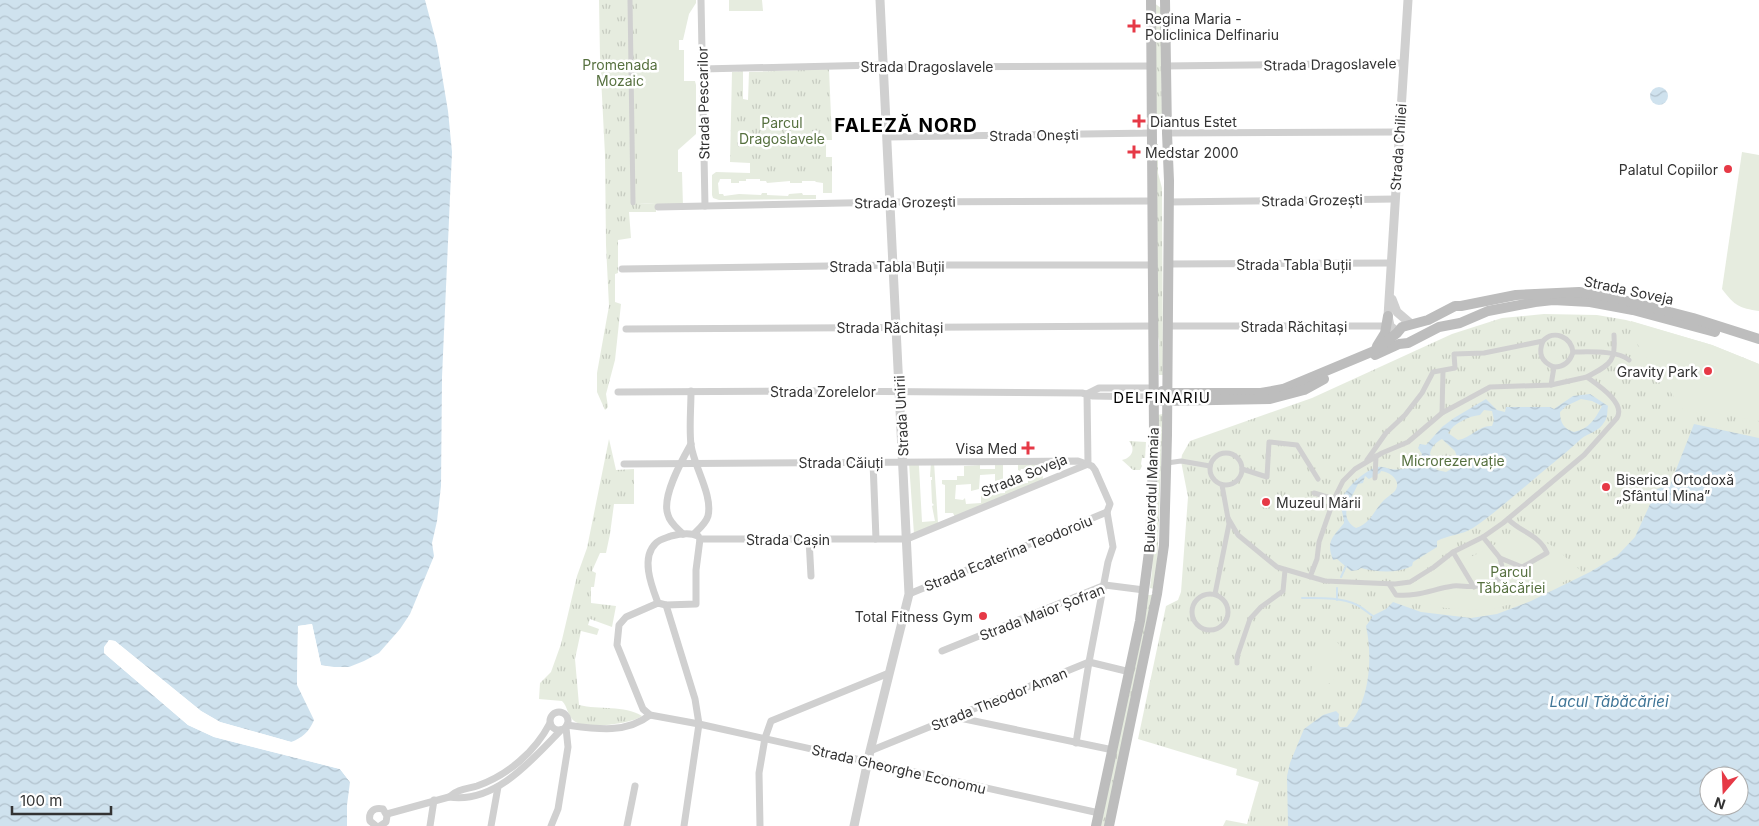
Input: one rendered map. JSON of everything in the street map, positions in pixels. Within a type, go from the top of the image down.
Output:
[{"type":"main road","name":"Bulevardul Mamaia","points":[[1096,826],[1130,672],[1150,544],[1154,394],[1151,0]]},
{"type":"main road","name":"Bulevardul Mamaia","points":[[1109,826],[1157,594],[1164,545],[1167,463],[1169,181],[1163,1]]},
{"type":"main road","points":[[1152,129],[1157,123],[1163,126],[1164,162],[1169,181]]},
{"type":"main road","name":"Strada Soveja","points":[[1392,326],[1402,327],[1432,318],[1455,306],[1516,295],[1579,292],[1612,297],[1693,318],[1759,339]]},
{"type":"main road","name":"Strada Soveja","points":[[1404,343],[1410,342],[1439,327],[1463,321],[1488,311],[1535,302],[1572,301],[1590,302],[1633,310],[1759,344]]},
{"type":"main road","points":[[1461,306],[1466,312],[1463,321]]},
{"type":"main road","points":[[1167,397],[1274,392],[1374,351],[1392,326],[1398,339],[1404,343]]},
{"type":"main road","points":[[1154,394],[1167,397],[1250,401],[1270,399],[1304,390],[1404,343]]},
{"type":"street","points":[[630,0],[633,203]]},
{"type":"street","name":"Strada Pescarilor","points":[[701,0],[705,206]]},
{"type":"street","name":"Strada Unirii","points":[[854,826],[870,751],[909,594],[880,0]]},
{"type":"street","name":"Strada Chiliei","points":[[1392,326],[1391,263],[1408,0]]},
{"type":"street","name":"Strada Dragoslavele","points":[[1165,66],[1404,63]]},
{"type":"street","name":"Strada Dragoslavele","points":[[702,69],[878,65],[884,67],[1151,66]]},
{"type":"street","name":"Strada Onești","points":[[887,137],[1152,129]]},
{"type":"street","points":[[1166,133],[1399,132]]},
{"type":"street","name":"Strada Grozești","points":[[1168,202],[1395,199]]},
{"type":"street","name":"Strada Grozești","points":[[658,207],[890,202],[1152,201]]},
{"type":"street","name":"Strada Tabla Buții","points":[[1168,264],[1391,263]]},
{"type":"street","name":"Strada Tabla Buții","points":[[622,269],[894,265],[1152,265]]},
{"type":"street","name":"Strada Chiliei","points":[[1390,294],[1397,312],[1412,324]]},
{"type":"street","name":"Strada Răchitași","points":[[626,329],[1153,326]]},
{"type":"street","name":"Strada Răchitași","points":[[1167,326],[1392,326]]},
{"type":"street","points":[[1559,335],[1569,341],[1573,352],[1570,360],[1565,364],[1554,367],[1548,365],[1542,358],[1540,347],[1548,336],[1559,335]]},
{"type":"street","points":[[1310,577],[1317,559],[1319,542],[1334,499],[1343,481],[1355,469],[1376,456],[1408,442],[1442,413],[1490,387],[1551,385],[1587,376],[1604,368],[1615,354],[1614,335]]},
{"type":"street","points":[[1365,462],[1386,433],[1405,415],[1422,393],[1433,372],[1455,368],[1454,354],[1484,353],[1543,341]]},
{"type":"street","points":[[1573,352],[1624,355],[1629,360]]},
{"type":"street","points":[[1551,385],[1554,367]]},
{"type":"street","points":[[1442,413],[1443,371]]},
{"type":"street","points":[[1228,518],[1238,535],[1277,567],[1285,570],[1325,581],[1389,584],[1410,582],[1453,552],[1483,537],[1508,519],[1584,455],[1619,415],[1618,405],[1587,376]]},
{"type":"street","points":[[691,391],[691,444],[708,503],[708,516],[697,536],[696,604],[666,605],[658,603],[626,616],[619,625],[617,645],[643,709],[650,715],[699,724]]},
{"type":"street","name":"Strada Zorelelor","points":[[618,392],[900,392],[1087,394],[1093,396],[1145,397],[1154,394]]},
{"type":"street","name":"Strada Soveja","points":[[907,539],[1088,464],[1087,394]]},
{"type":"street","points":[[1242,469],[1267,477],[1269,442],[1297,445],[1318,479]]},
{"type":"street","points":[[658,603],[650,580],[648,560],[653,547],[662,539],[683,534],[668,517],[666,508],[680,462],[691,444]]},
{"type":"street","points":[[1225,453],[1235,456],[1242,469],[1239,478],[1234,484],[1222,485],[1211,476],[1210,466],[1215,457],[1225,453]]},
{"type":"street","points":[[1375,478],[1376,456]]},
{"type":"street","name":"Strada Căiuți","points":[[624,464],[680,462],[1078,461],[1088,464]]},
{"type":"street","points":[[1167,463],[1181,461],[1210,466]]},
{"type":"street","points":[[873,462],[876,539]]},
{"type":"street","points":[[1076,743],[1088,662],[1105,585],[1108,562],[1113,547],[1108,512],[1110,504],[1095,470],[1088,464]]},
{"type":"street","points":[[1215,594],[1229,524],[1222,485]]},
{"type":"street","points":[[1314,493],[1334,499]]},
{"type":"street","name":"Strada Ecaterina Teodoroiu","points":[[909,594],[1108,512]]},
{"type":"street","points":[[1389,584],[1396,595],[1409,596],[1430,593],[1454,586],[1474,587],[1504,576],[1547,554],[1544,547],[1533,536],[1515,527],[1508,519]]},
{"type":"street","name":"Strada Cașin","points":[[683,534],[809,539],[907,539]]},
{"type":"street","points":[[1483,537],[1500,558],[1504,576]]},
{"type":"street","points":[[809,539],[810,576]]},
{"type":"street","points":[[1453,552],[1474,587]]},
{"type":"street","points":[[1500,558],[1522,567]]},
{"type":"street","points":[[1237,663],[1237,657],[1250,619],[1261,607],[1283,591],[1285,570]]},
{"type":"street","name":"Strada Maior Șofran","points":[[942,651],[1105,585],[1144,590]]},
{"type":"street","points":[[1215,594],[1226,603],[1227,617],[1223,625],[1207,630],[1201,628],[1193,620],[1194,603],[1203,595],[1215,594]]},
{"type":"street","points":[[666,605],[695,699],[699,724],[684,826]]},
{"type":"street","points":[[1088,662],[1130,672]]},
{"type":"street","name":"Strada Theodor Aman","points":[[870,751],[1088,662]]},
{"type":"street","points":[[760,826],[759,773],[764,738],[771,721],[889,673]]},
{"type":"street","points":[[387,814],[449,796],[456,791],[477,786],[502,774],[520,762],[542,739],[553,715],[558,712],[566,716],[565,728],[568,747],[558,809],[551,826]]},
{"type":"street","points":[[550,723],[553,728],[614,729],[640,723],[650,715]]},
{"type":"street","points":[[954,716],[1113,750]]},
{"type":"street","name":"Strada Gheorghe Economu","points":[[699,724],[1099,813]]},
{"type":"street","points":[[449,796],[458,798],[498,787],[565,728]]},
{"type":"street","points":[[627,826],[635,786]]},
{"type":"street","points":[[492,826],[498,787]]},
{"type":"street","points":[[430,826],[434,800]]},
{"type":"street","points":[[380,808],[387,814],[386,822],[378,826],[372,823],[370,818],[372,811],[380,808]]},
{"type":"green space","name":"Promenada Mozaic","points":[[599,0],[638,0],[638,203],[656,204],[656,212],[629,212],[631,238],[618,240],[618,273],[615,274],[615,302],[621,304],[615,360],[606,394],[608,407],[605,410],[597,392],[597,373],[609,306]]},
{"type":"green space","points":[[638,0],[696,0],[689,14],[683,40],[679,40],[679,50],[684,50],[684,81],[695,81],[696,85],[696,134],[678,150],[678,172],[682,172],[683,207],[658,207],[656,204],[638,203]]},
{"type":"green space","points":[[729,0],[762,0],[763,11],[729,11]]},
{"type":"green space","points":[[1154,3],[1161,8],[1162,122],[1155,120]]},
{"type":"green space","name":"Parcul Dragoslavele","points":[[829,69],[832,140],[826,140],[826,157],[832,157],[832,176],[750,176],[750,163],[730,162],[732,72],[743,71],[743,99],[748,100],[749,72]]},
{"type":"green space","points":[[793,104],[808,104],[808,134],[793,134]]},
{"type":"green space","points":[[1156,144],[1158,144],[1158,173],[1162,188],[1163,375],[1159,375],[1159,341],[1155,324]]},
{"type":"green space","points":[[1742,152],[1759,155],[1759,311],[1738,305],[1722,289]]},
{"type":"green space","points":[[716,172],[750,173],[751,176],[832,176],[832,193],[823,193],[823,183],[815,181],[767,183],[766,181],[760,181],[760,179],[746,179],[746,181],[739,181],[739,183],[731,183],[731,179],[720,179],[718,183],[719,194],[724,196],[739,194],[761,195],[762,193],[767,193],[767,195],[788,196],[789,194],[802,193],[803,195],[816,195],[816,199],[719,200],[713,198],[712,195],[712,175]]},
{"type":"green space","name":"Parcul Tăbăcăriei","points":[[1544,314],[1597,315],[1626,320],[1712,345],[1759,364],[1759,826],[1223,826],[1226,820],[1247,824],[1259,782],[1236,775],[1237,769],[1138,739],[1166,606],[1178,600],[1181,592],[1188,497],[1181,461],[1182,455],[1190,441],[1312,398],[1452,334],[1502,318]]},
{"type":"green space","name":"Gravity Park","points":[[1631,321],[1712,345],[1759,364],[1759,421],[1714,413],[1712,409],[1701,414],[1683,410],[1631,335]]},
{"type":"green space","points":[[1163,414],[1157,571],[1154,589],[1150,588],[1157,415]]},
{"type":"green space","points":[[609,439],[616,470],[634,469],[634,504],[614,504],[606,553],[600,553],[592,571],[596,573],[594,587],[591,587],[591,603],[616,606],[612,627],[590,619],[588,625],[599,629],[597,635],[581,631],[575,659],[579,705],[627,710],[642,716],[608,725],[588,725],[574,721],[562,701],[539,699],[540,683],[551,672],[561,644],[577,576],[587,548]]},
{"type":"green space","points":[[1129,441],[1146,442],[1145,458],[1142,458],[1140,470],[1133,470],[1122,460],[1132,453]]},
{"type":"green space","points":[[931,462],[934,462],[938,523],[914,534],[909,463],[918,463],[919,466],[922,522],[935,521],[932,506],[934,505],[932,503],[932,477],[930,477]]},
{"type":"green space","points":[[1018,464],[1042,464],[1043,480],[955,517],[953,513],[945,513],[945,485],[942,484],[942,480],[957,480],[957,476],[964,476],[964,466],[980,465],[980,469],[995,469],[995,465],[1003,465],[1003,479],[995,481],[995,474],[980,475],[979,489],[971,491],[971,484],[956,485],[955,499],[963,500],[965,498],[966,504],[981,503],[981,489],[990,488],[990,494],[1005,493],[1005,479],[1011,478],[1013,478],[1013,484],[1028,483],[1028,469],[1018,470]]},
{"type":"green space","points":[[1524,523],[1536,537],[1554,547],[1581,571],[1562,583],[1524,600],[1494,609],[1482,610],[1445,608],[1397,598],[1387,587],[1406,585],[1421,579],[1449,557],[1453,564],[1473,556],[1499,542]]},
{"type":"green space","points":[[1148,595],[1153,595],[1106,826],[1100,826]]},
{"type":"green space","points":[[1328,639],[1336,641],[1342,649],[1333,681],[1325,686],[1313,680],[1312,670],[1319,644]]},
{"type":"water","points":[[0,0],[425,0],[437,45],[448,111],[452,152],[442,377],[441,486],[437,521],[432,543],[434,556],[410,614],[400,629],[379,653],[349,667],[321,665],[312,624],[298,626],[297,685],[314,720],[305,734],[291,742],[220,722],[201,711],[115,641],[109,640],[104,653],[188,725],[214,737],[340,769],[350,782],[347,826],[0,826]]},
{"type":"water","points":[[1659,87],[1665,90],[1668,96],[1665,102],[1659,105],[1653,102],[1650,96],[1653,90]]},
{"type":"water","points":[[1590,394],[1608,406],[1607,418],[1602,425],[1581,439],[1473,528],[1437,541],[1437,547],[1413,562],[1412,566],[1406,569],[1380,571],[1361,568],[1351,571],[1337,559],[1333,560],[1330,548],[1331,540],[1344,523],[1341,506],[1342,499],[1349,487],[1361,476],[1373,468],[1409,468],[1420,459],[1422,454],[1418,448],[1420,444],[1426,445],[1442,427],[1486,399],[1497,410],[1505,412],[1506,407],[1550,407],[1554,409],[1573,396]],"holes":[[[1581,399],[1592,401],[1602,406],[1591,423],[1574,432],[1565,427],[1561,419],[1560,412],[1566,406]],[[1484,410],[1492,411],[1494,420],[1492,426],[1483,427],[1458,440],[1448,433],[1462,421],[1480,415]],[[1442,439],[1455,451],[1458,460],[1453,468],[1446,472],[1437,470],[1430,454],[1436,443]],[[1381,471],[1392,475],[1396,481],[1396,488],[1369,520],[1356,528],[1347,518],[1346,512],[1349,501],[1358,484],[1363,483],[1365,476],[1369,479]]]},
{"type":"water","name":"Lacul Tăbăcăriei","points":[[1694,424],[1759,438],[1759,826],[1288,826],[1287,776],[1290,763],[1304,729],[1323,715],[1336,711],[1339,714],[1338,724],[1340,727],[1347,727],[1361,705],[1368,679],[1369,665],[1366,626],[1374,615],[1386,609],[1393,602],[1421,612],[1471,618],[1497,614],[1531,601],[1590,572],[1617,556],[1635,537],[1657,489],[1670,485]]},
{"type":"pier","points":[[312,624],[321,665],[318,665],[310,626],[301,628],[300,679],[297,685],[298,626]]},
{"type":"pier","points":[[109,640],[115,641],[201,711],[220,722],[295,743],[290,745],[218,724],[200,713],[114,643],[110,643],[106,648],[107,652],[190,723],[215,735],[341,767],[351,779],[350,782],[340,769],[214,737],[188,725],[104,653],[104,647]]},
{"type":"waterway","points":[[1341,577],[1346,566]]},
{"type":"waterway","points":[[1337,588],[1337,600]]},
{"type":"waterway","points":[[1302,598],[1330,598],[1351,602],[1373,616]]},
{"type":"place","name":"Regina Maria - Policlinica Delfinariu","points":[[1134,26]]},
{"type":"place","name":"Diantus Estet","points":[[1139,121]]},
{"type":"place","name":"Medstar 2000","points":[[1134,152]]},
{"type":"place","name":"Palatul Copiilor","points":[[1728,169]]},
{"type":"place","name":"Gravity Park","points":[[1708,371]]},
{"type":"place","name":"Visa Med","points":[[1028,448]]},
{"type":"place","name":"Biserica Ortodoxă „Sfântul Mina”","points":[[1606,487]]},
{"type":"place","name":"Muzeul Mării","points":[[1266,502]]},
{"type":"place","name":"Total Fitness Gym","points":[[983,616]]},
{"type":"district","name":"FALEZĂ NORD","points":[[906,125]]},
{"type":"district","name":"DELFINARIU","points":[[1162,397]]},
{"type":"park label","name":"Microrezervație","points":[[1453,460]]}]
